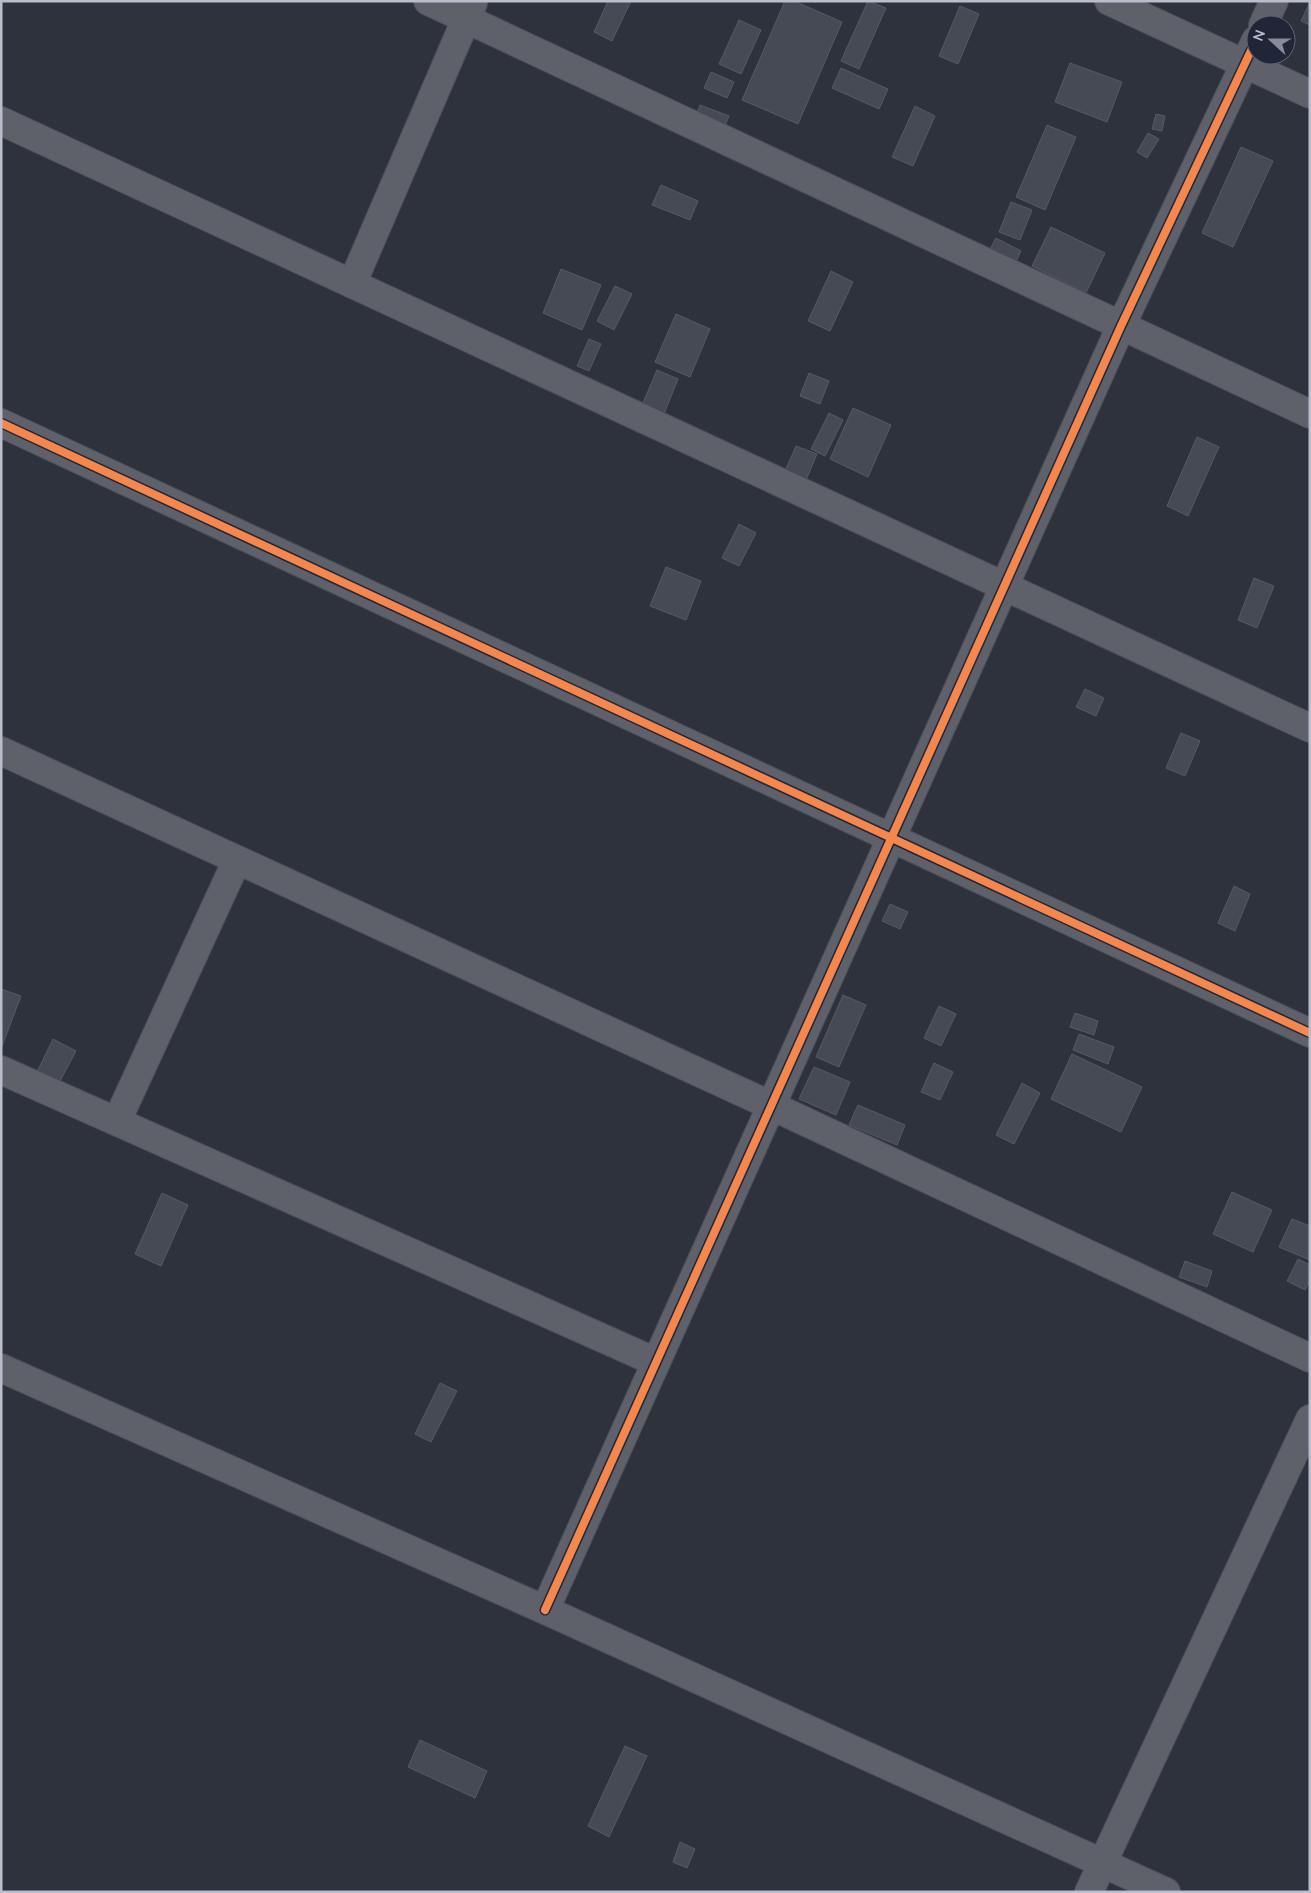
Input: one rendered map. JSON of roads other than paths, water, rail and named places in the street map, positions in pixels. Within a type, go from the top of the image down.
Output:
[{"type":"street","points":[[428,1],[470,10],[1121,326],[1310,414]]},
{"type":"street","points":[[1109,1],[1246,51]]},
{"type":"street","points":[[1268,15],[1274,1]]},
{"type":"street","points":[[352,284],[470,10]]},
{"type":"street","points":[[545,1610],[893,838],[1121,326],[1246,60]]},
{"type":"street","points":[[1269,65],[1310,94]]},
{"type":"street","points":[[1,122],[1310,728]]},
{"type":"street","points":[[1,423],[1310,1032]]},
{"type":"street","points":[[1,751],[772,1106],[1310,1358]]},
{"type":"street","points":[[116,1121],[237,860]]},
{"type":"street","points":[[1,1070],[656,1362]]},
{"type":"street","points":[[1,1368],[545,1610],[1166,1892]]},
{"type":"street","points":[[1089,1892],[1310,1419]]}]
